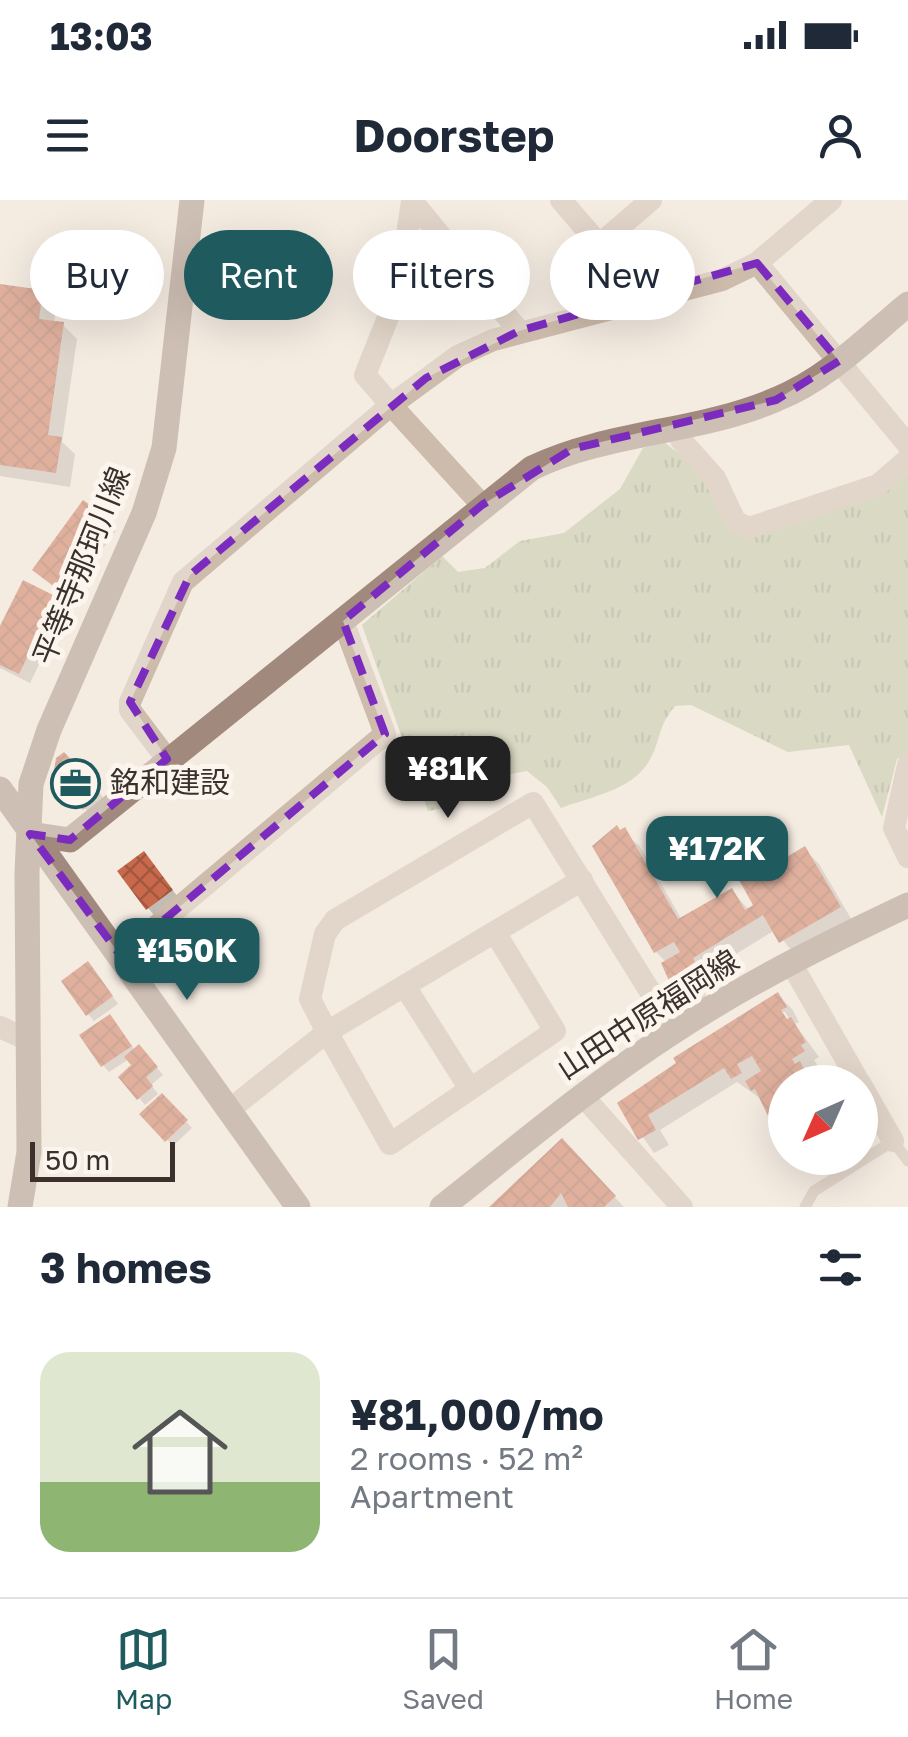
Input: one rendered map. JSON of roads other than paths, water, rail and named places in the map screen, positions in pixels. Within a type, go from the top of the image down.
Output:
[{"type":"main road","name":"平等寺那珂川線","points":[[20,1207],[29,1152],[26,872],[31,784],[56,714],[144,513],[164,448],[192,200]]},
{"type":"main road","points":[[30,834],[70,840],[532,468],[572,449],[776,400],[839,360],[908,304]]},
{"type":"main road","points":[[0,788],[298,1207]]},
{"type":"main road","name":"山田中原福岡線","points":[[442,1207],[582,1094],[674,1030],[792,963],[908,906]]},
{"type":"street","points":[[412,200],[519,331]]},
{"type":"street","points":[[412,200],[399,290],[365,375],[482,505]]},
{"type":"street","points":[[561,200],[588,230]]},
{"type":"street","points":[[616,230],[651,200]]},
{"type":"street","points":[[695,286],[722,280],[758,263],[831,200]]},
{"type":"street","points":[[758,263],[908,445]]},
{"type":"street","points":[[167,759],[130,710],[130,702],[183,582],[391,405],[458,356],[519,331],[561,320]]},
{"type":"street","points":[[679,426],[681,440],[715,478],[735,521],[750,528],[878,484],[908,458]]},
{"type":"street","points":[[122,956],[385,734],[342,621]]},
{"type":"street","points":[[908,764],[894,828],[908,857]]},
{"type":"street","points":[[496,934],[555,1032],[390,1144],[310,999],[325,934],[335,920],[533,803],[674,1030]]},
{"type":"street","points":[[229,1110],[327,1032],[582,880]]},
{"type":"street","points":[[792,963],[850,1065]]},
{"type":"street","points":[[406,988],[470,1089]]},
{"type":"street","points":[[0,1026],[28,1040]]},
{"type":"street","points":[[582,1094],[682,1207]]},
{"type":"street","points":[[878,1115],[893,1141]]},
{"type":"lane","points":[[805,1207],[814,1192],[893,1141],[908,1161]]},
{"type":"place","name":"銘和建設","points":[[75,783]]}]
